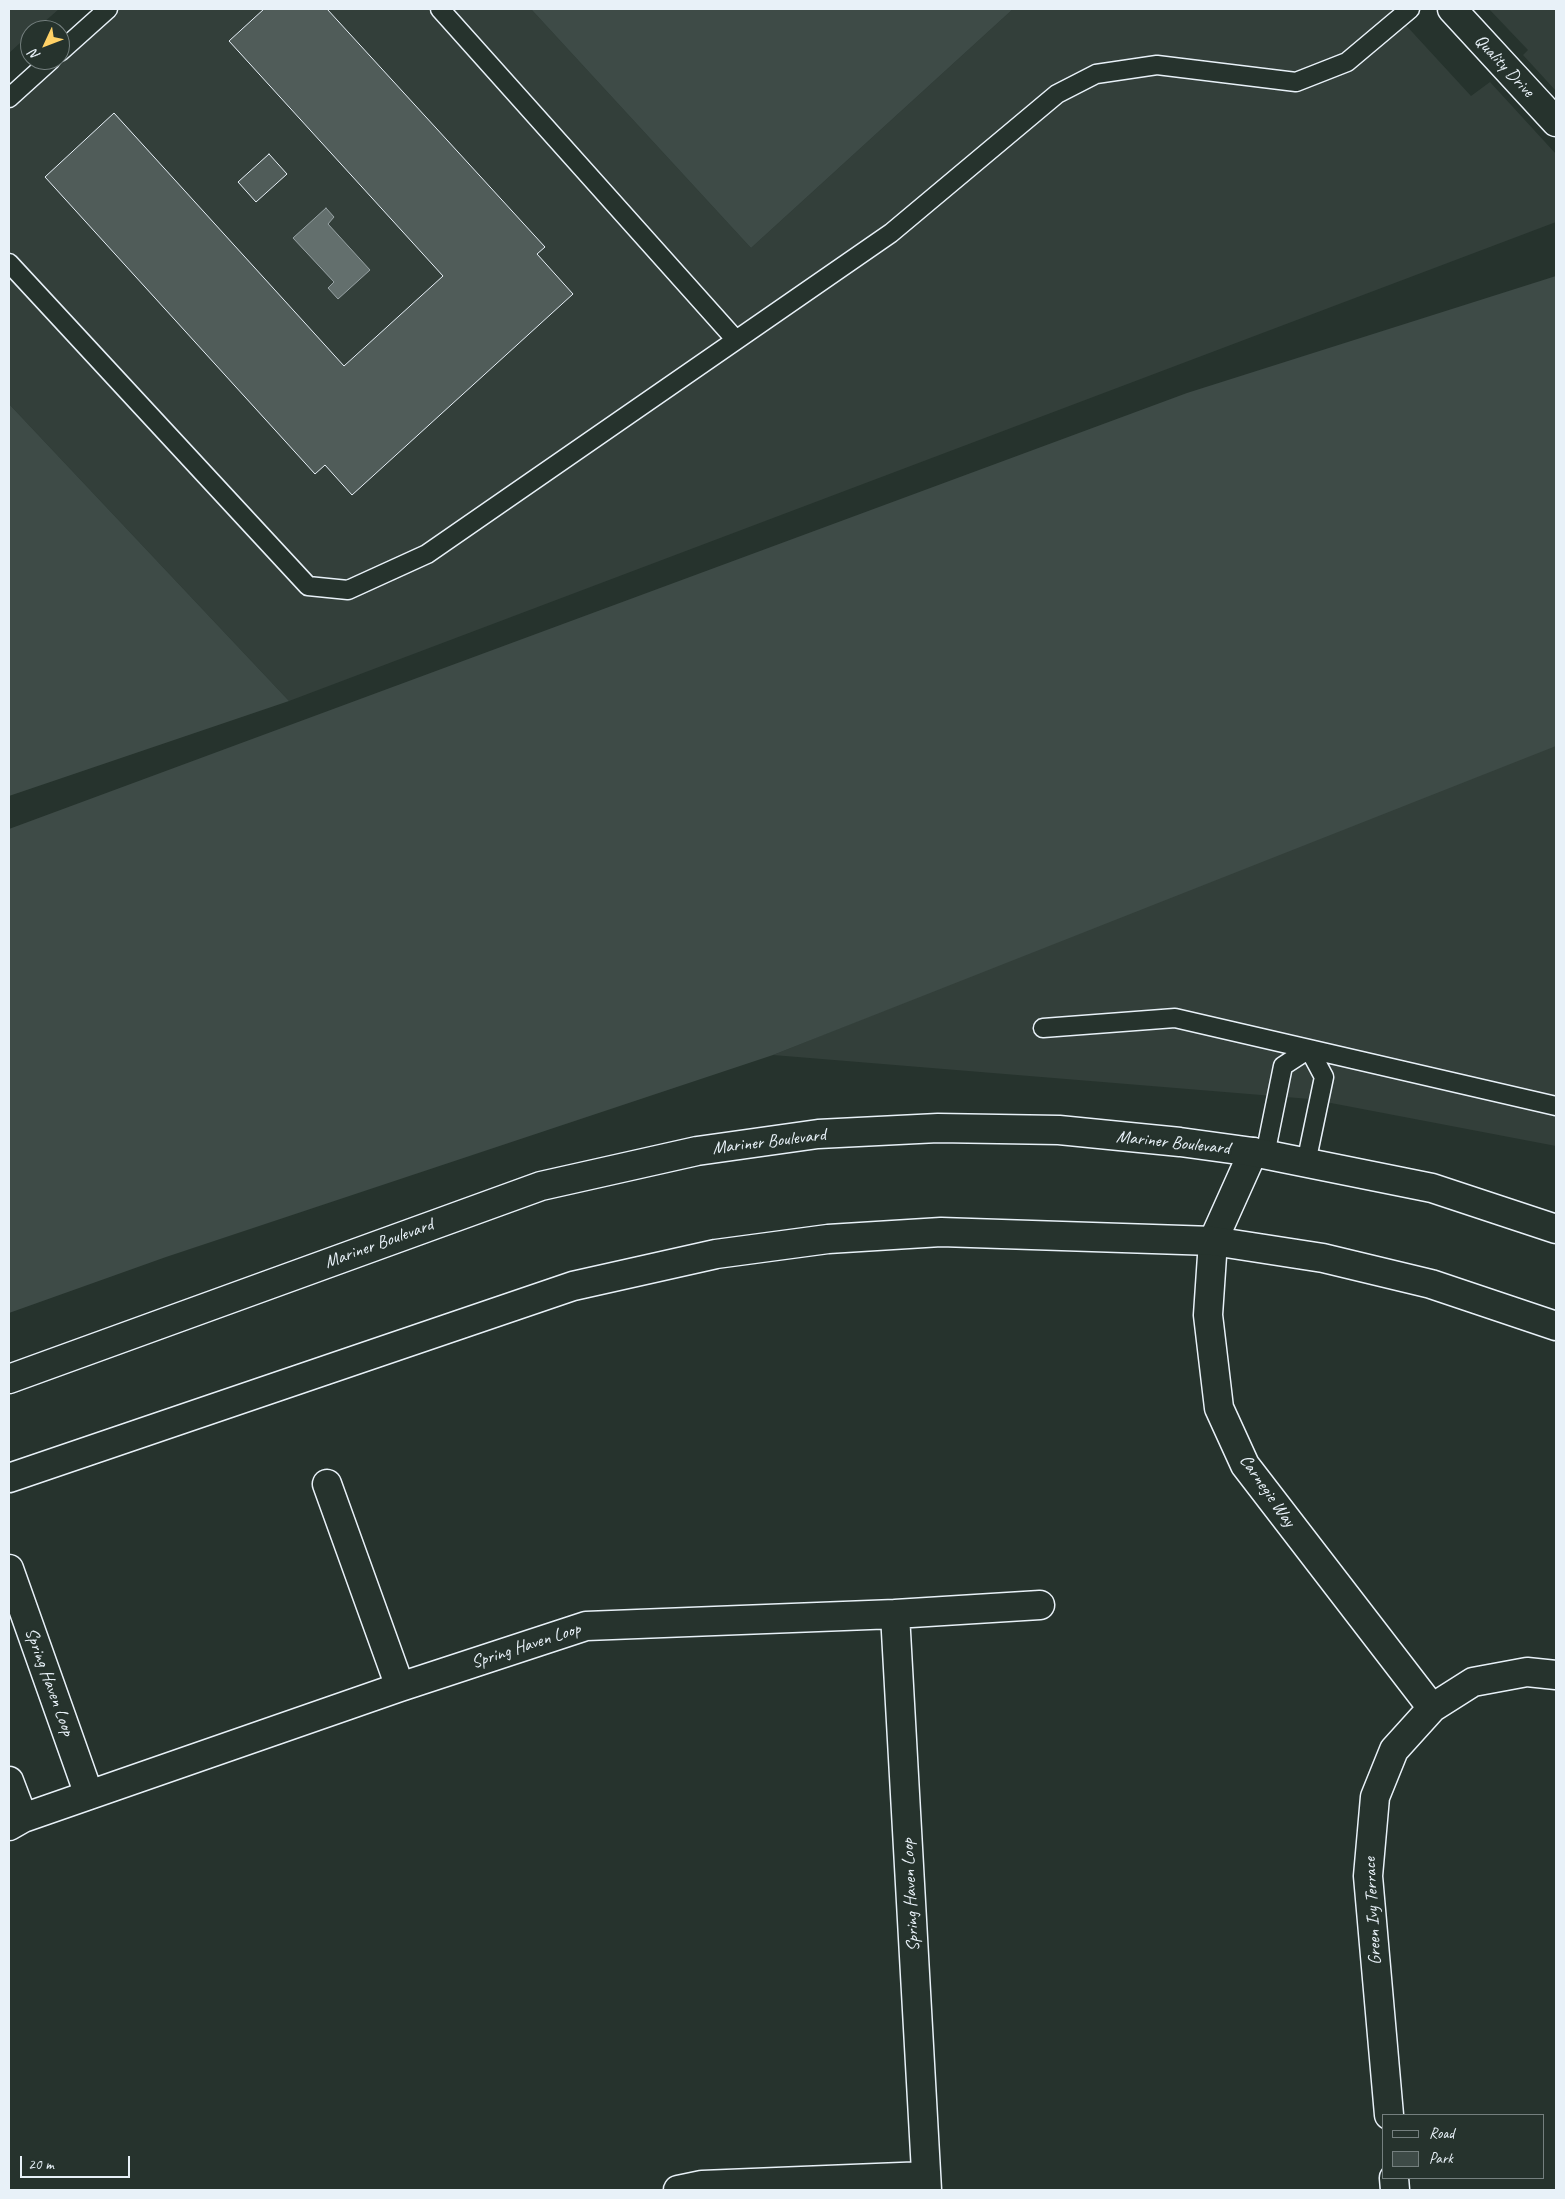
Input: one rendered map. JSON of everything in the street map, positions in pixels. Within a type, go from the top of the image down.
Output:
[{"type":"street","name":"Quality Drive","points":[[1452,9],[1556,122]]},
{"type":"street","name":"Mariner Boulevard","points":[[9,1379],[541,1186],[697,1151],[818,1134],[938,1128],[1059,1130],[1180,1142],[1259,1153],[1432,1188],[1556,1229]]},
{"type":"street","name":"Carnegie Way","points":[[1259,1153],[1213,1241],[1208,1314],[1219,1408],[1245,1465],[1432,1708]]},
{"type":"street","points":[[9,1478],[573,1286],[716,1254],[828,1239],[940,1232],[1213,1241],[1323,1258],[1431,1284],[1556,1326]]},
{"type":"street","points":[[327,1484],[400,1687]]},
{"type":"street","name":"Spring Haven Loop","points":[[9,1569],[89,1795]]},
{"type":"street","name":"Spring Haven Loop","points":[[9,1781],[16,1822],[400,1687],[586,1626],[896,1614],[1040,1605]]},
{"type":"street","name":"Spring Haven Loop","points":[[678,2190],[702,2185],[926,2183],[896,1614]]},
{"type":"street","name":"Green Ivy Terrace","points":[[1388,2114],[1368,1876],[1375,1797],[1394,1750],[1432,1708],[1473,1682],[1527,1672],[1556,1675]]},
{"type":"lane","points":[[70,43],[108,9]]},
{"type":"lane","points":[[440,9],[736,340]]},
{"type":"lane","points":[[9,263],[308,586],[348,590],[427,554],[890,233],[1057,94],[1096,74],[1158,65],[1296,82],[1348,62],[1410,9]]},
{"type":"lane","points":[[9,98],[40,70]]},
{"type":"lane","points":[[1043,1028],[1175,1018],[1556,1106]]},
{"type":"lane","points":[[1259,1153],[1283,1066],[1309,1049]]},
{"type":"lane","points":[[1306,1163],[1324,1077],[1309,1049]]},
{"type":"shaded area","points":[[9,9],[59,9],[46,20],[20,20],[20,43],[9,53]]},
{"type":"shaded area","points":[[98,9],[531,9],[751,248],[1013,9],[1391,9],[1471,96],[1490,82],[1556,154],[1556,222],[289,701],[9,404],[9,89],[42,70],[70,70],[70,47]]},
{"type":"shaded area","points":[[1489,9],[1556,9],[1556,91],[1523,55],[1528,50]]},
{"type":"shaded area","points":[[326,208],[334,217],[328,224],[370,270],[338,299],[328,288],[334,282],[293,238]]},
{"type":"shaded area","points":[[1556,741],[1556,1146],[1310,1099],[773,1055]]},
{"type":"green space","points":[[531,9],[1013,9],[751,248]]},
{"type":"green space","points":[[1556,276],[1556,746],[773,1055],[166,1257],[9,1313],[9,829],[1187,393]]},
{"type":"green space","points":[[9,404],[289,701],[9,796]]},
{"type":"building","points":[[264,9],[327,9],[545,247],[537,254],[573,294],[352,495],[325,465],[315,474],[45,177],[114,113],[344,366],[443,276],[229,41]]},
{"type":"building","points":[[269,154],[287,174],[256,202],[238,182]]}]
